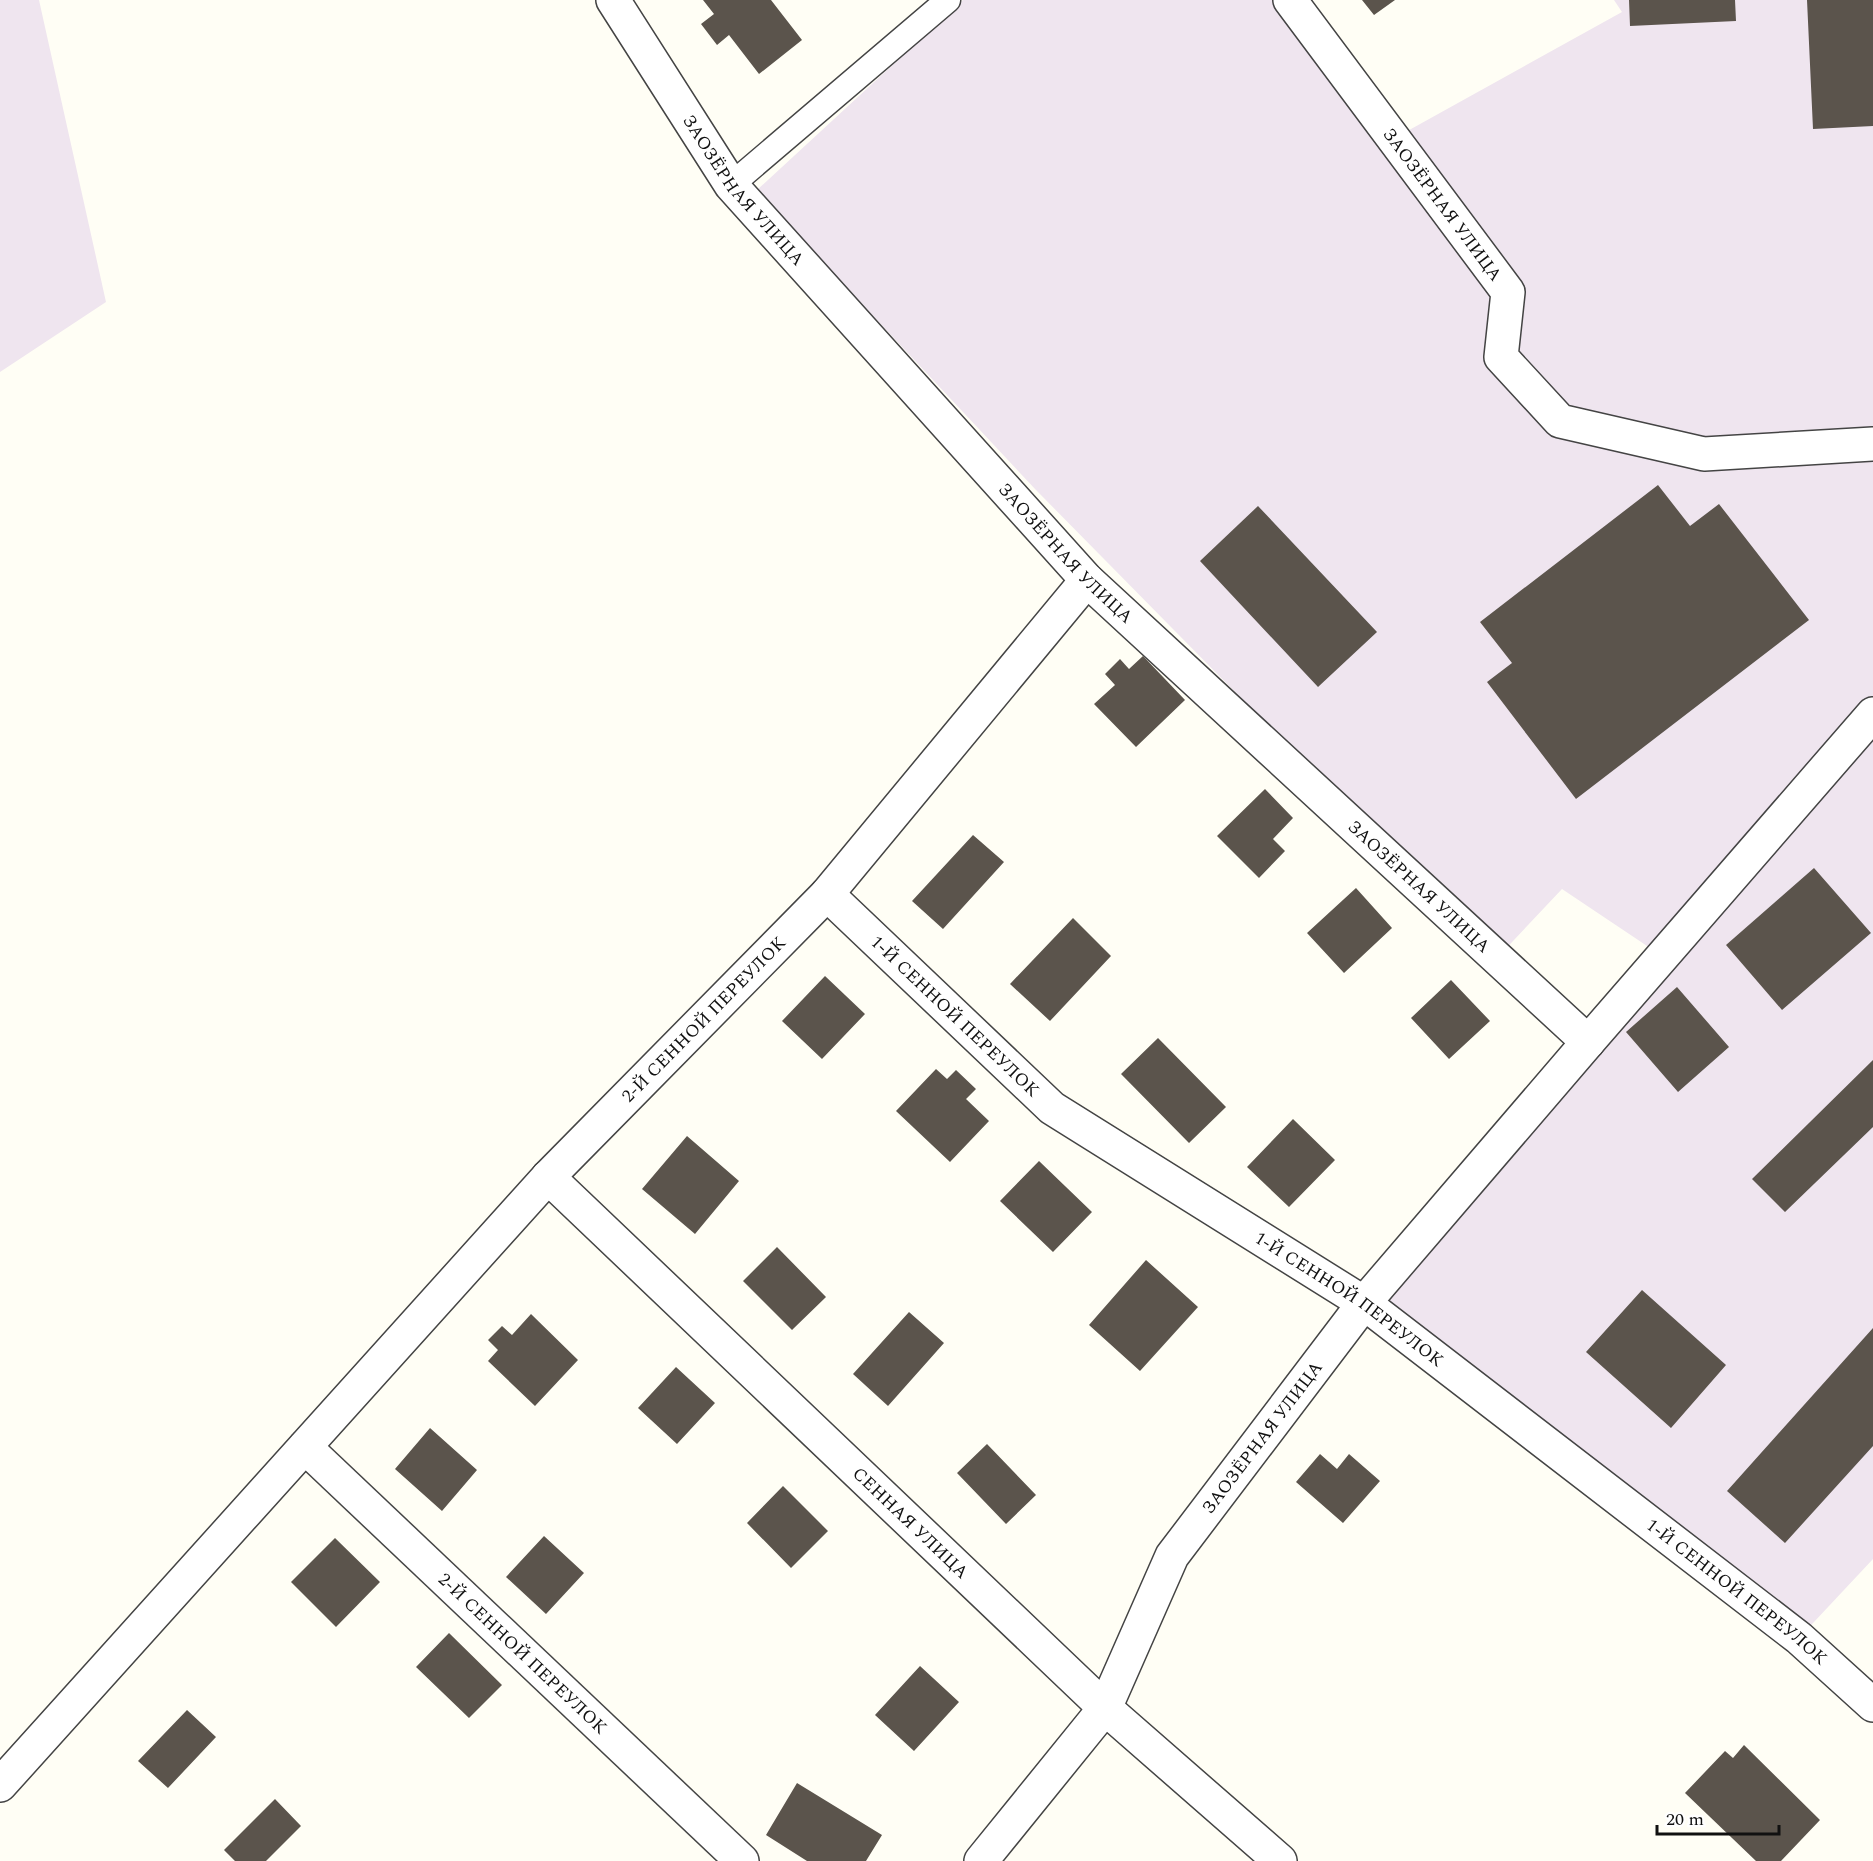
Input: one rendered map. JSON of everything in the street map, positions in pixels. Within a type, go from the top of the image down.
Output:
[{"type":"street","name":"ЗАОЗЁРНАЯ УЛИЦА","points":[[613,0],[731,185],[1087,580],[1588,1042]]},
{"type":"street","name":"ЗАОЗЁРНАЯ УЛИЦА","points":[[1290,0],[1508,292],[1501,357],[1560,421],[1704,454],[1873,444]]},
{"type":"street","name":"2-Й СЕННОЙ ПЕРЕУЛОК","points":[[0,1785],[548,1177],[827,894],[1087,580]]},
{"type":"street","name":"ЗАОЗЁРНАЯ УЛИЦА","points":[[981,1861],[1105,1708],[1172,1556],[1364,1303],[1873,714]]},
{"type":"street","name":"1-Й СЕННОЙ ПЕРЕУЛОК","points":[[827,894],[1052,1108],[1364,1303],[1799,1638],[1873,1705]]},
{"type":"street","name":"СЕННАЯ УЛИЦА","points":[[548,1177],[1105,1708],[1280,1861]]},
{"type":"street","name":"2-Й СЕННОЙ ПЕРЕУЛОК","points":[[305,1447],[742,1861]]},
{"type":"lane","points":[[731,185],[948,0]]},
{"type":"shaded area","points":[[0,0],[39,0],[106,302],[0,372]]},
{"type":"shaded area","points":[[963,0],[1290,0],[1393,139],[1622,12],[1614,0],[1873,0],[1873,1559],[1799,1638],[1364,1303],[1662,956],[1562,889],[1497,958],[1036,490],[756,191]]},
{"type":"building","points":[[703,0],[771,0],[802,40],[759,74],[729,35],[717,45],[701,24],[714,14]]},
{"type":"building","points":[[1362,0],[1395,0],[1374,15]]},
{"type":"building","points":[[1629,0],[1735,0],[1736,21],[1630,26]]},
{"type":"building","points":[[1807,0],[1873,0],[1873,126],[1813,129]]},
{"type":"building","points":[[1658,485],[1690,526],[1719,504],[1809,620],[1576,799],[1487,682],[1512,663],[1480,622]]},
{"type":"building","points":[[1258,506],[1377,632],[1318,687],[1200,561]]},
{"type":"building","points":[[1143,656],[1185,700],[1136,747],[1094,704],[1115,685],[1105,674],[1120,659],[1129,669]]},
{"type":"building","points":[[1265,789],[1293,818],[1273,839],[1285,851],[1259,878],[1217,836]]},
{"type":"building","points":[[973,835],[1004,862],[943,929],[912,901]]},
{"type":"building","points":[[1814,868],[1871,933],[1782,1010],[1726,945]]},
{"type":"building","points":[[1356,888],[1392,928],[1344,973],[1307,933]]},
{"type":"building","points":[[1073,918],[1111,956],[1050,1021],[1010,984]]},
{"type":"building","points":[[825,976],[865,1014],[822,1059],[782,1021]]},
{"type":"building","points":[[1451,980],[1490,1021],[1449,1059],[1411,1018]]},
{"type":"building","points":[[1677,987],[1729,1047],[1678,1092],[1626,1032]]},
{"type":"building","points":[[1158,1038],[1226,1107],[1189,1143],[1121,1074]]},
{"type":"building","points":[[1873,1060],[1873,1127],[1785,1212],[1752,1179]]},
{"type":"building","points":[[936,1069],[947,1079],[956,1070],[976,1089],[966,1099],[989,1121],[950,1162],[896,1111]]},
{"type":"building","points":[[1293,1119],[1335,1160],[1289,1207],[1247,1167]]},
{"type":"building","points":[[687,1136],[739,1181],[695,1234],[642,1189]]},
{"type":"building","points":[[1039,1161],[1092,1212],[1053,1252],[1000,1201]]},
{"type":"building","points":[[777,1247],[826,1297],[792,1330],[743,1281]]},
{"type":"building","points":[[1146,1260],[1198,1307],[1140,1371],[1089,1325]]},
{"type":"building","points":[[1642,1290],[1726,1365],[1671,1428],[1586,1352]]},
{"type":"building","points":[[909,1312],[944,1343],[888,1406],[853,1374]]},
{"type":"building","points":[[531,1314],[578,1360],[535,1406],[488,1361],[498,1350],[488,1340],[502,1326],[512,1335]]},
{"type":"building","points":[[1873,1328],[1873,1446],[1785,1543],[1727,1491]]},
{"type":"building","points":[[676,1367],[715,1403],[677,1444],[638,1408]]},
{"type":"building","points":[[430,1428],[477,1470],[442,1511],[395,1469]]},
{"type":"building","points":[[987,1444],[1036,1495],[1006,1524],[957,1473]]},
{"type":"building","points":[[1320,1454],[1337,1469],[1349,1454],[1380,1481],[1343,1523],[1296,1482]]},
{"type":"building","points":[[783,1486],[828,1531],[791,1568],[747,1523]]},
{"type":"building","points":[[544,1536],[584,1573],[546,1614],[506,1577]]},
{"type":"building","points":[[335,1538],[380,1582],[336,1627],[291,1582]]},
{"type":"building","points":[[449,1633],[502,1685],[469,1718],[416,1667]]},
{"type":"building","points":[[920,1666],[959,1702],[914,1751],[875,1715]]},
{"type":"building","points":[[187,1710],[216,1737],[168,1788],[138,1761]]},
{"type":"building","points":[[1744,1745],[1820,1820],[1781,1861],[1756,1861],[1685,1793],[1725,1751],[1733,1758]]},
{"type":"building","points":[[797,1783],[882,1835],[866,1861],[807,1861],[766,1835]]},
{"type":"building","points":[[275,1799],[301,1826],[266,1861],[235,1861],[224,1850]]}]
